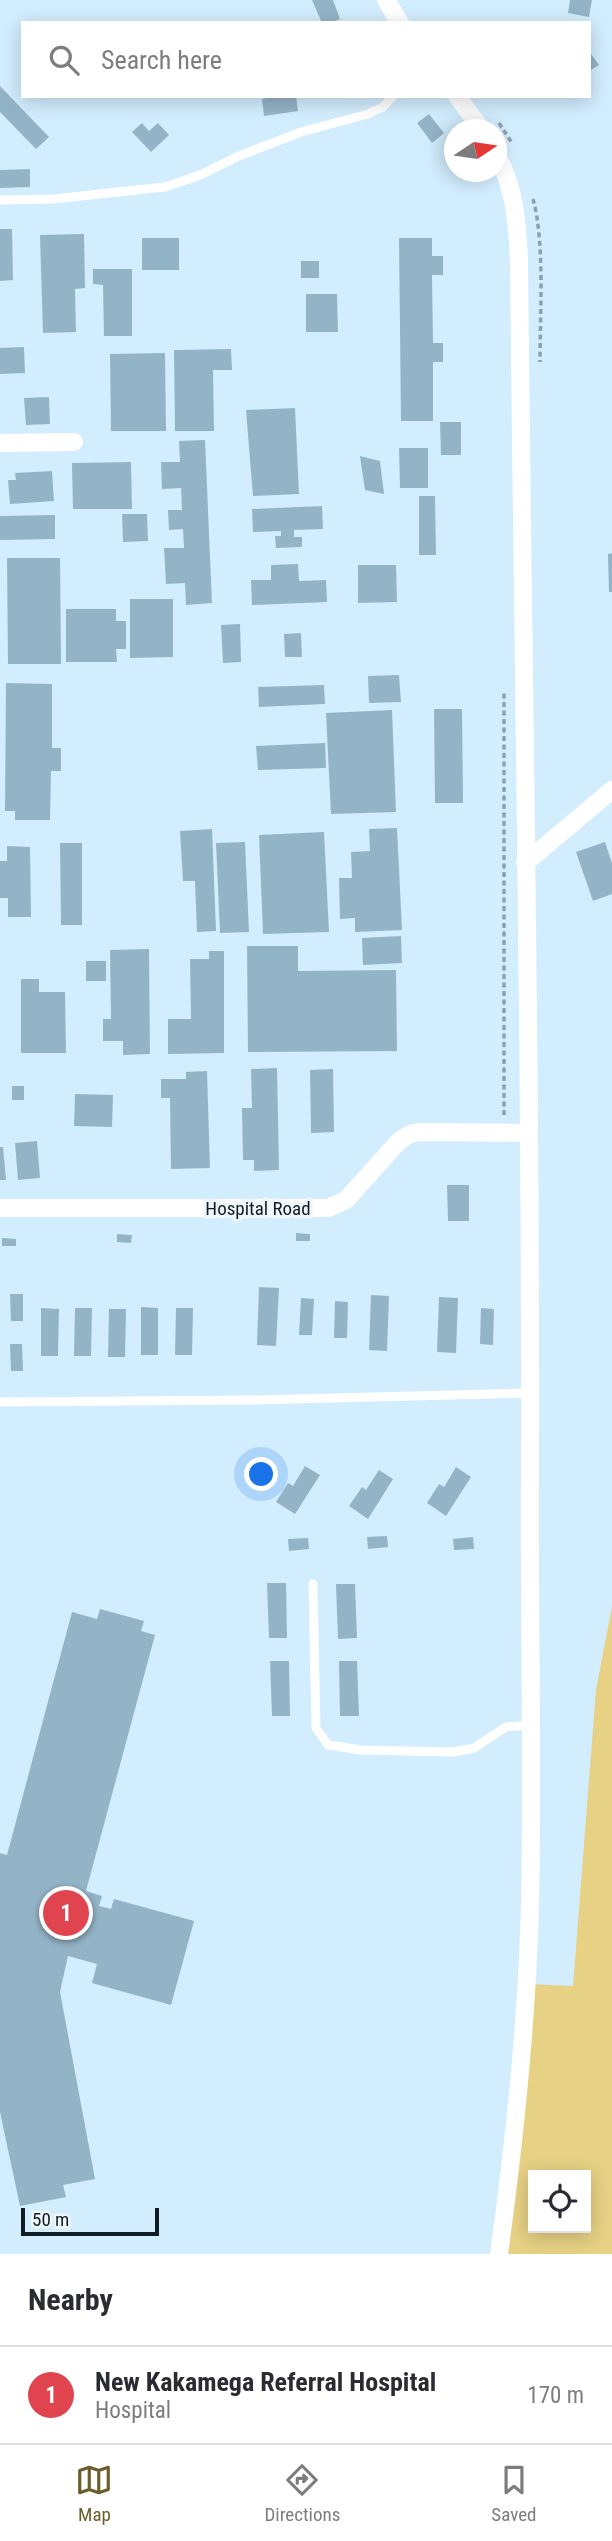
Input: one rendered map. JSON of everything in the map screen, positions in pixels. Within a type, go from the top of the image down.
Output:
[{"type":"street","points":[[386,0],[399,21]]},
{"type":"street","points":[[458,98],[474,119]]},
{"type":"street","points":[[499,2254],[516,2124],[526,1980],[530,1906],[531,1725],[519,260],[512,191],[507,175]]},
{"type":"street","points":[[0,443],[74,442]]},
{"type":"street","points":[[525,863],[612,790]]},
{"type":"street","name":"Hospital Road","points":[[0,1208],[328,1208],[346,1200],[399,1141],[410,1134],[528,1133]]},
{"type":"lane","points":[[0,200],[53,199],[165,187],[301,132],[368,114],[383,107],[391,98]]},
{"type":"lane","points":[[0,1402],[264,1400],[530,1393]]},
{"type":"lane","points":[[313,1584],[316,1728],[328,1745],[361,1750],[453,1752],[474,1748],[506,1727],[531,1725]]},
{"type":"path","points":[[505,686],[505,1133]]},
{"type":"shaded area","points":[[612,1606],[612,2254],[501,2254],[528,1984],[573,1986],[596,1690]]},
{"type":"building","points":[[312,0],[333,0],[340,19],[321,21]]},
{"type":"building","points":[[570,0],[592,0],[589,17],[568,13]]},
{"type":"building","points":[[591,54],[599,65],[591,70]]},
{"type":"building","points":[[0,86],[49,137],[36,149],[0,112]]},
{"type":"building","points":[[296,98],[298,111],[264,116],[262,99]]},
{"type":"building","points":[[429,114],[444,133],[432,143],[417,123]]},
{"type":"building","points":[[142,123],[149,131],[158,123],[169,135],[151,152],[132,132]]},
{"type":"building","points":[[30,169],[30,187],[0,188],[0,170]]},
{"type":"building","points":[[0,229],[12,229],[13,280],[0,281]]},
{"type":"building","points":[[84,234],[85,288],[75,289],[76,332],[43,333],[40,235]]},
{"type":"building","points":[[142,238],[179,238],[179,270],[142,270]]},
{"type":"building","points":[[399,238],[432,238],[432,256],[443,256],[443,275],[432,275],[433,343],[443,343],[443,362],[433,362],[433,421],[401,421]]},
{"type":"building","points":[[301,261],[319,261],[319,278],[301,278]]},
{"type":"building","points":[[93,269],[132,269],[132,336],[104,336],[103,285],[93,284]]},
{"type":"building","points":[[306,294],[337,294],[338,332],[306,332]]},
{"type":"building","points":[[24,347],[25,373],[0,374],[0,348]]},
{"type":"building","points":[[231,349],[232,370],[213,370],[214,431],[175,431],[174,350]]},
{"type":"building","points":[[165,353],[166,431],[111,431],[110,354]]},
{"type":"building","points":[[49,397],[50,424],[26,425],[24,398]]},
{"type":"building","points":[[295,408],[299,494],[253,496],[246,410]]},
{"type":"building","points":[[440,422],[461,422],[461,455],[441,455]]},
{"type":"building","points":[[205,440],[212,603],[186,605],[185,583],[166,584],[164,548],[184,548],[183,529],[169,530],[168,510],[182,510],[181,488],[162,489],[161,462],[180,462],[179,441]]},
{"type":"building","points":[[399,448],[428,448],[428,488],[400,488]]},
{"type":"building","points":[[360,456],[380,461],[384,494],[365,490]]},
{"type":"building","points":[[131,462],[132,509],[73,509],[72,463]]},
{"type":"building","points":[[52,471],[54,501],[10,504],[8,480],[16,480],[15,473]]},
{"type":"building","points":[[419,496],[435,496],[436,555],[419,555]]},
{"type":"building","points":[[322,506],[323,529],[294,530],[294,537],[302,537],[302,547],[276,548],[275,536],[281,536],[281,531],[253,532],[252,509]]},
{"type":"building","points":[[122,514],[147,514],[148,541],[123,542]]},
{"type":"building","points":[[55,515],[55,539],[0,540],[0,516]]},
{"type":"building","points":[[612,553],[612,592],[609,592],[608,554]]},
{"type":"building","points":[[7,558],[60,558],[61,664],[8,664]]},
{"type":"building","points":[[298,564],[299,581],[326,580],[327,602],[252,605],[251,580],[271,580],[271,565]]},
{"type":"building","points":[[358,565],[396,565],[397,602],[358,603]]},
{"type":"building","points":[[130,599],[173,599],[173,657],[130,658]]},
{"type":"building","points":[[66,609],[116,609],[116,621],[126,621],[126,649],[116,649],[117,662],[66,662]]},
{"type":"building","points":[[240,624],[241,662],[223,663],[221,625]]},
{"type":"building","points":[[301,633],[302,657],[285,657],[284,634]]},
{"type":"building","points":[[399,675],[401,702],[369,703],[368,676]]},
{"type":"building","points":[[6,683],[52,684],[52,748],[61,748],[61,771],[51,771],[50,820],[15,820],[15,811],[5,811]]},
{"type":"building","points":[[324,685],[325,704],[259,707],[258,687]]},
{"type":"building","points":[[434,709],[462,709],[463,803],[435,803]]},
{"type":"building","points":[[392,710],[396,812],[331,814],[326,713]]},
{"type":"building","points":[[325,743],[326,768],[258,770],[256,746]]},
{"type":"building","points":[[397,828],[402,930],[355,932],[355,918],[340,919],[339,878],[352,878],[351,852],[370,851],[369,829]]},
{"type":"building","points":[[212,829],[216,931],[197,932],[195,881],[183,881],[180,831]]},
{"type":"building","points":[[324,832],[329,932],[263,934],[259,835]]},
{"type":"building","points":[[245,842],[249,932],[220,933],[216,843]]},
{"type":"building","points":[[605,842],[612,863],[612,894],[593,901],[576,852]]},
{"type":"building","points":[[60,843],[82,843],[82,925],[61,925]]},
{"type":"building","points":[[7,846],[30,847],[31,917],[8,917],[8,898],[0,898],[0,861],[7,861]]},
{"type":"building","points":[[401,936],[402,963],[363,965],[362,938]]},
{"type":"building","points":[[247,946],[298,946],[298,971],[396,970],[397,1051],[248,1052]]},
{"type":"building","points":[[149,949],[150,1054],[123,1055],[123,1041],[103,1041],[103,1019],[111,1019],[110,950]]},
{"type":"building","points":[[209,951],[224,951],[224,1053],[168,1054],[168,1019],[191,1019],[190,959],[209,959]]},
{"type":"building","points":[[86,961],[106,961],[106,981],[86,981]]},
{"type":"building","points":[[21,979],[39,979],[39,992],[65,992],[66,1053],[21,1053]]},
{"type":"building","points":[[277,1068],[279,1170],[254,1171],[254,1160],[243,1160],[242,1108],[252,1108],[251,1069]]},
{"type":"building","points":[[333,1069],[334,1132],[311,1133],[310,1070]]},
{"type":"building","points":[[207,1071],[210,1168],[171,1169],[170,1098],[161,1098],[161,1079],[186,1079],[186,1072]]},
{"type":"building","points":[[12,1086],[24,1086],[24,1100],[12,1100]]},
{"type":"building","points":[[75,1094],[113,1095],[112,1127],[74,1126]]},
{"type":"building","points":[[37,1141],[40,1178],[18,1180],[15,1143]]},
{"type":"building","points":[[0,1147],[3,1147],[6,1180],[0,1180]]},
{"type":"building","points":[[447,1185],[469,1185],[469,1221],[448,1221]]},
{"type":"building","points":[[296,1233],[310,1234],[310,1241],[296,1241]]},
{"type":"building","points":[[117,1234],[132,1235],[131,1243],[117,1242]]},
{"type":"building","points":[[2,1238],[16,1239],[16,1246],[2,1246]]},
{"type":"building","points":[[259,1287],[279,1288],[276,1346],[257,1345]]},
{"type":"building","points":[[10,1294],[23,1294],[23,1321],[11,1321]]},
{"type":"building","points":[[371,1295],[389,1296],[387,1351],[369,1350]]},
{"type":"building","points":[[439,1297],[458,1298],[456,1353],[437,1352]]},
{"type":"building","points":[[301,1298],[314,1299],[312,1335],[299,1335]]},
{"type":"building","points":[[335,1301],[348,1302],[347,1338],[334,1338]]},
{"type":"building","points":[[141,1307],[158,1308],[158,1355],[141,1355]]},
{"type":"building","points":[[41,1308],[59,1309],[58,1356],[41,1356]]},
{"type":"building","points":[[75,1308],[92,1308],[91,1356],[74,1356]]},
{"type":"building","points":[[176,1308],[193,1308],[192,1355],[175,1355]]},
{"type":"building","points":[[481,1308],[494,1309],[493,1345],[480,1344]]},
{"type":"building","points":[[109,1309],[126,1309],[125,1357],[108,1357]]},
{"type":"building","points":[[10,1344],[22,1344],[23,1371],[11,1371]]},
{"type":"building","points":[[305,1466],[320,1475],[295,1514],[276,1502],[288,1483],[293,1486]]},
{"type":"building","points":[[456,1467],[471,1477],[446,1516],[427,1503],[439,1484],[444,1487]]},
{"type":"building","points":[[379,1470],[393,1479],[368,1519],[349,1506],[362,1487],[366,1490]]},
{"type":"building","points":[[387,1536],[388,1547],[368,1549],[367,1537]]},
{"type":"building","points":[[473,1537],[474,1549],[454,1550],[453,1539]]},
{"type":"building","points":[[308,1538],[309,1549],[289,1551],[288,1539]]},
{"type":"building","points":[[267,1583],[286,1583],[287,1638],[269,1638]]},
{"type":"building","points":[[336,1584],[355,1584],[357,1638],[338,1639]]},
{"type":"building","points":[[100,1609],[144,1621],[141,1631],[155,1635],[86,1891],[102,1896],[99,1906],[111,1909],[114,1899],[194,1921],[171,2005],[92,1983],[97,1964],[68,1956],[60,1992],[95,2179],[63,2185],[66,2197],[20,2206],[0,2112],[0,1853],[7,1855],[72,1612],[97,1619]]},
{"type":"building","points":[[270,1661],[289,1661],[290,1716],[272,1716]]},
{"type":"building","points":[[339,1661],[357,1661],[359,1716],[340,1716]]},
{"type":"place","name":"New Kakamega Referral Hospital","points":[[66,1913]]}]
